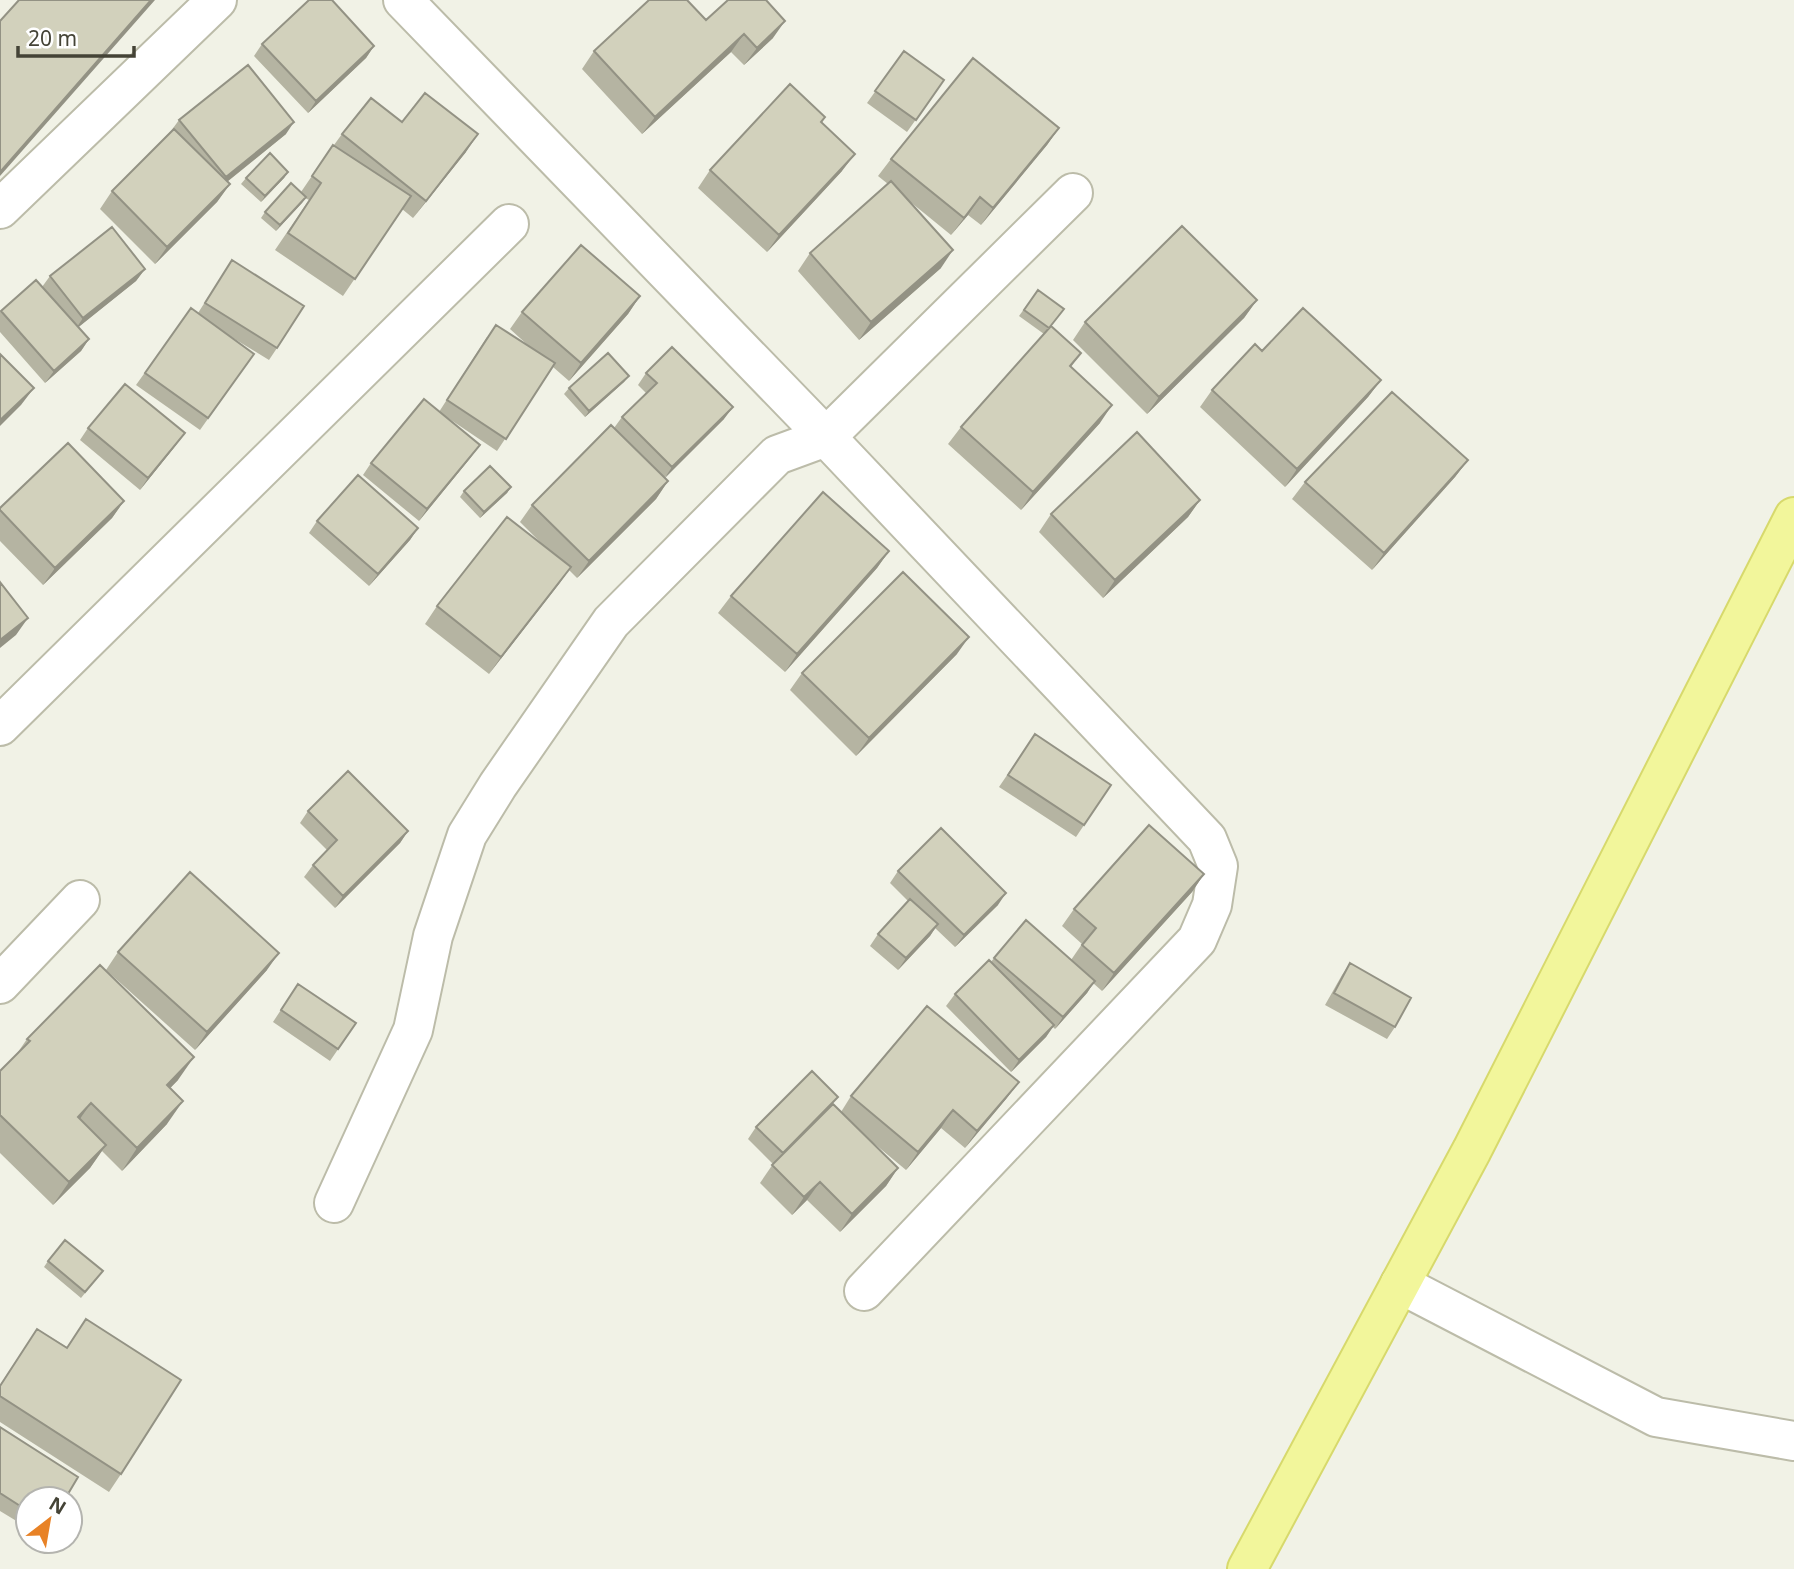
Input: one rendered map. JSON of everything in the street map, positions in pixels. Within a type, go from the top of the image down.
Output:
[{"type":"main road","points":[[1247,1569],[1472,1150],[1794,517]]},
{"type":"street","points":[[0,209],[217,0]]},
{"type":"street","points":[[403,0],[826,437],[1207,839],[1218,866],[1212,905],[1198,940],[864,1292]]},
{"type":"street","points":[[334,1203],[413,1030],[433,936],[467,835],[498,785],[611,622],[777,455],[826,437],[1073,193]]},
{"type":"street","points":[[0,726],[509,224]]},
{"type":"street","points":[[0,984],[80,900]]},
{"type":"street","points":[[1400,1284],[1656,1417],[1794,1441]]},
{"type":"building","points":[[19,0],[151,0],[0,172],[0,21]]},
{"type":"building","points":[[309,0],[332,0],[374,46],[316,101],[262,44]]},
{"type":"building","points":[[649,0],[687,0],[706,20],[728,0],[766,0],[785,21],[757,48],[744,34],[655,117],[594,51]]},
{"type":"building","points":[[904,51],[944,80],[916,120],[875,91]]},
{"type":"building","points":[[973,58],[1059,128],[993,208],[980,197],[964,218],[891,159]]},
{"type":"building","points":[[248,65],[294,122],[226,177],[179,120]]},
{"type":"building","points":[[790,84],[825,117],[821,122],[855,154],[779,235],[710,170]]},
{"type":"building","points":[[425,93],[478,134],[426,201],[342,134],[371,98],[402,122]]},
{"type":"building","points":[[174,129],[230,184],[167,247],[112,191]]},
{"type":"building","points":[[333,145],[411,196],[355,279],[288,233],[321,183],[312,176]]},
{"type":"building","points":[[270,153],[288,172],[265,196],[246,178]]},
{"type":"building","points":[[891,181],[953,250],[871,322],[810,253]]},
{"type":"building","points":[[291,183],[306,197],[280,225],[265,212]]},
{"type":"building","points":[[1182,226],[1257,300],[1159,397],[1085,322]]},
{"type":"building","points":[[112,227],[145,269],[83,318],[50,276]]},
{"type":"building","points":[[581,245],[640,296],[581,363],[522,312]]},
{"type":"building","points":[[232,260],[304,306],[277,348],[205,303]]},
{"type":"building","points":[[36,280],[89,339],[54,371],[1,311]]},
{"type":"building","points":[[1038,290],[1064,309],[1049,328],[1024,310]]},
{"type":"building","points":[[191,308],[254,354],[208,418],[145,373]]},
{"type":"building","points":[[1303,308],[1381,380],[1297,469],[1212,390],[1255,344],[1262,351]]},
{"type":"building","points":[[496,325],[555,363],[506,439],[447,400]]},
{"type":"building","points":[[1051,326],[1081,353],[1070,366],[1112,405],[1033,492],[961,427]]},
{"type":"building","points":[[672,347],[733,407],[672,467],[622,417],[657,383],[646,373]]},
{"type":"building","points":[[608,353],[629,376],[589,411],[569,388]]},
{"type":"building","points":[[0,354],[34,388],[0,420]]},
{"type":"building","points":[[125,384],[185,433],[148,478],[88,428]]},
{"type":"building","points":[[1392,392],[1468,460],[1384,553],[1305,482]]},
{"type":"building","points":[[424,399],[480,445],[427,509],[371,463]]},
{"type":"building","points":[[611,425],[668,481],[589,561],[532,505]]},
{"type":"building","points":[[1137,432],[1200,500],[1115,580],[1051,514]]},
{"type":"building","points":[[68,443],[124,501],[55,568],[0,508]]},
{"type":"building","points":[[490,466],[511,487],[484,512],[464,491]]},
{"type":"building","points":[[358,475],[418,528],[378,574],[317,521]]},
{"type":"building","points":[[823,492],[889,551],[797,654],[731,596]]},
{"type":"building","points":[[507,517],[571,567],[501,657],[437,606]]},
{"type":"building","points":[[903,572],[969,637],[869,738],[802,673]]},
{"type":"building","points":[[0,582],[28,618],[0,640]]},
{"type":"building","points":[[1035,734],[1111,785],[1084,825],[1008,775]]},
{"type":"building","points":[[348,771],[408,831],[343,896],[313,865],[337,840],[308,811]]},
{"type":"building","points":[[1149,825],[1204,874],[1114,973],[1082,945],[1096,928],[1074,909]]},
{"type":"building","points":[[941,828],[1006,893],[964,935],[898,871]]},
{"type":"building","points":[[190,872],[279,953],[207,1032],[118,952]]},
{"type":"building","points":[[910,899],[938,924],[906,958],[878,934]]},
{"type":"building","points":[[1026,920],[1095,981],[1063,1017],[994,958]]},
{"type":"building","points":[[989,960],[1054,1025],[1019,1060],[955,994]]},
{"type":"building","points":[[1350,963],[1411,998],[1395,1027],[1334,993]]},
{"type":"building","points":[[100,965],[194,1057],[167,1085],[183,1101],[137,1148],[91,1103],[78,1117],[106,1145],[69,1182],[0,1115],[0,1071],[30,1041],[27,1039]]},
{"type":"building","points":[[298,984],[356,1023],[338,1049],[281,1010]]},
{"type":"building","points":[[927,1006],[1019,1082],[977,1131],[953,1110],[918,1152],[851,1096]]},
{"type":"building","points":[[812,1071],[838,1097],[783,1153],[756,1127]]},
{"type":"building","points":[[833,1104],[898,1168],[852,1214],[820,1182],[804,1197],[772,1165]]},
{"type":"building","points":[[65,1240],[103,1271],[85,1292],[48,1261]]},
{"type":"building","points":[[86,1319],[181,1380],[121,1474],[0,1396],[0,1386],[37,1329],[67,1348]]},
{"type":"building","points":[[0,1427],[78,1477],[73,1485],[14,1485],[14,1502],[0,1493]]}]
